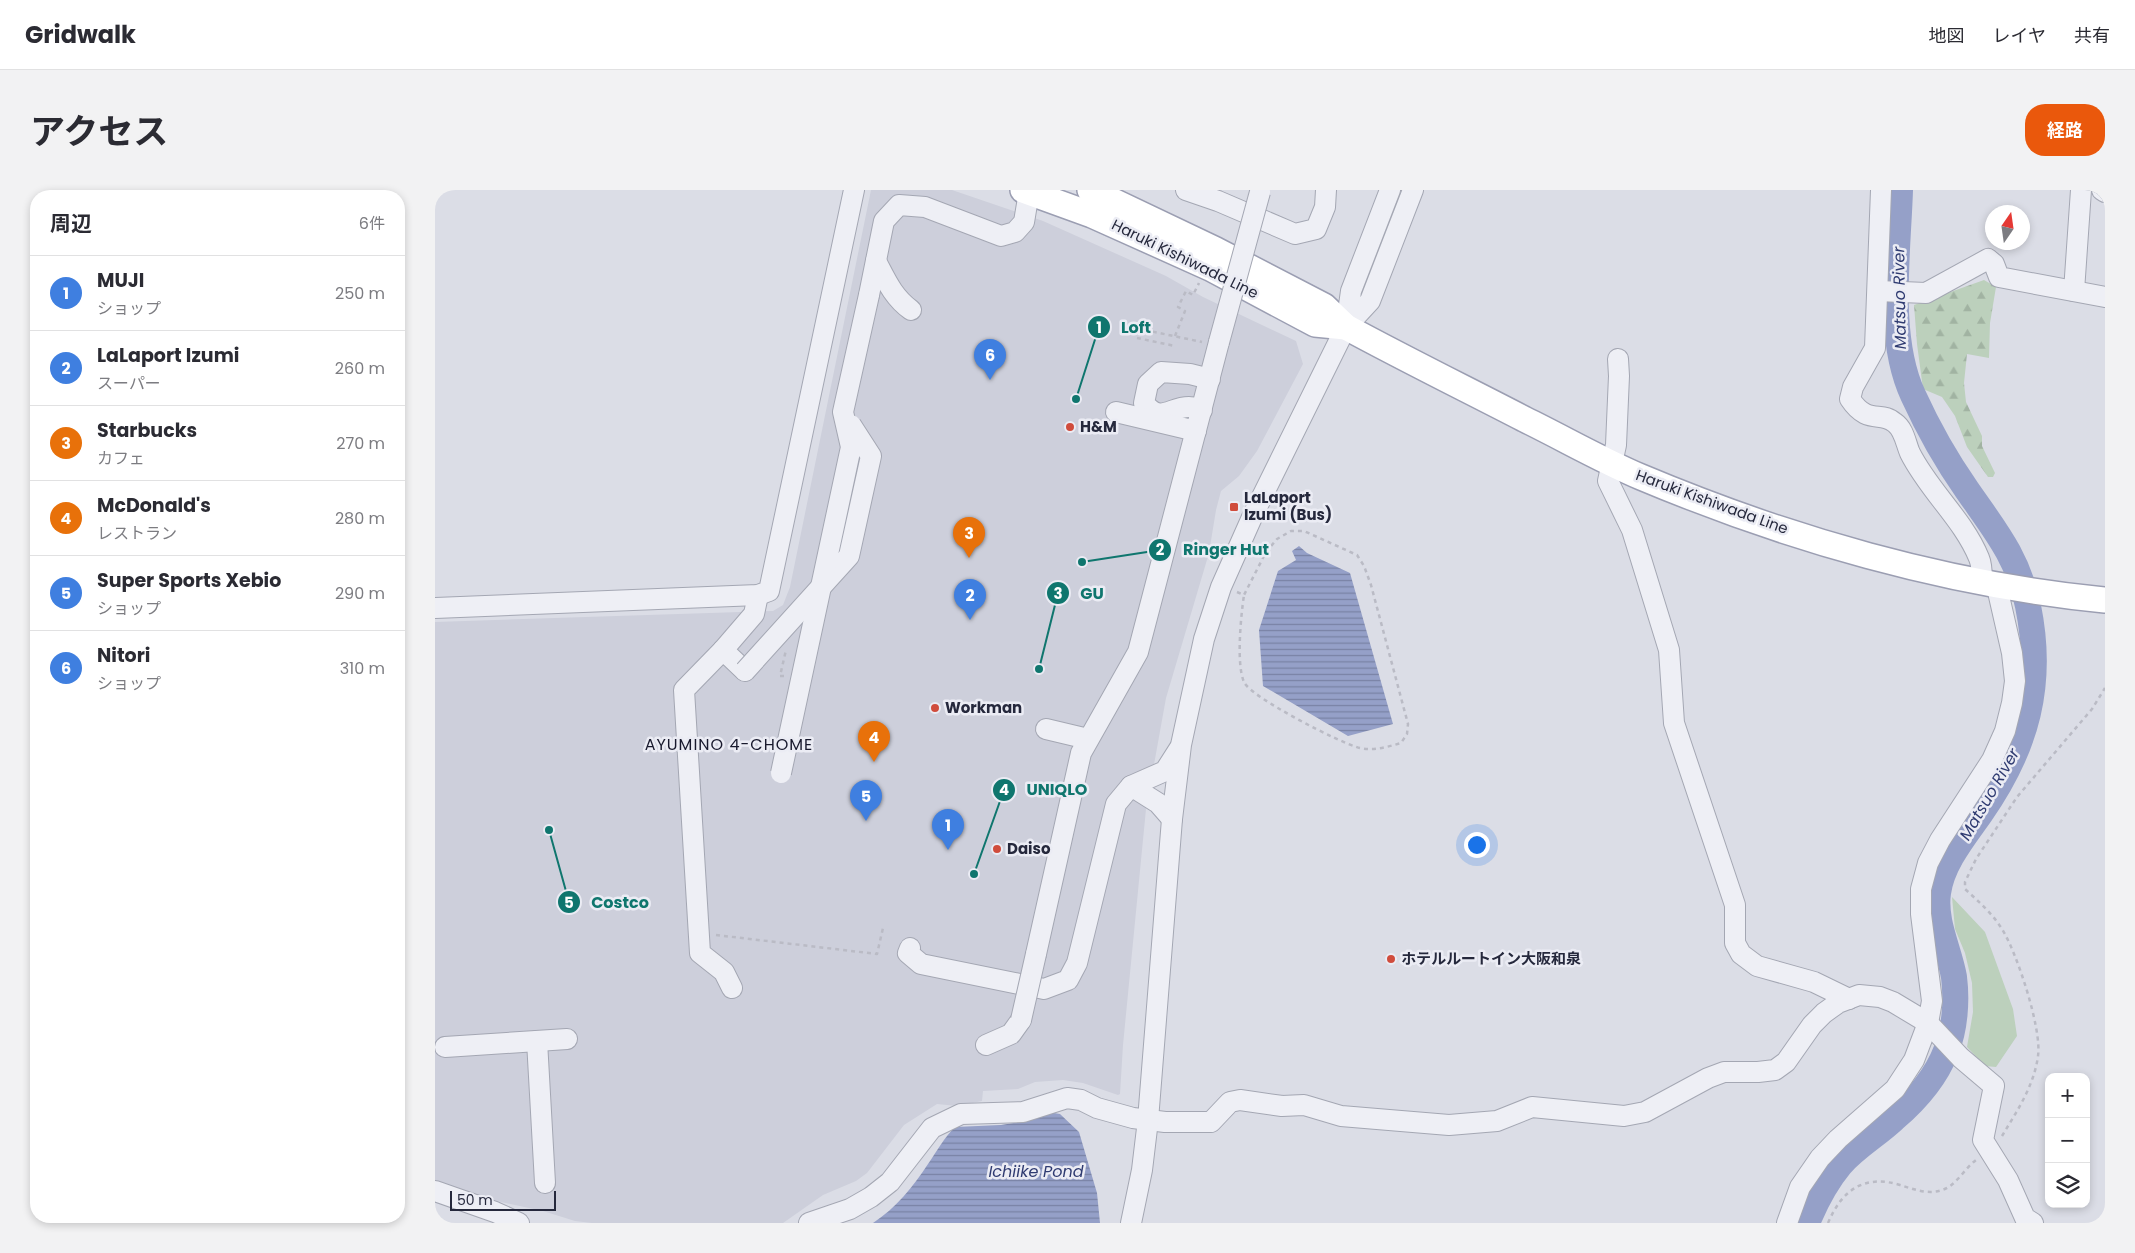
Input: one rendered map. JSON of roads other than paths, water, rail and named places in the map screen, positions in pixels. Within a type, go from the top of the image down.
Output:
[{"type":"main road","name":"Haruki Kishiwada Line","points":[[1090,190],[1216,250],[1324,306],[1346,327],[1611,463],[1750,520],[1864,553],[1995,583],[2099,599]]},
{"type":"main road","name":"Haruki Kishiwada Line","points":[[1026,191],[1092,215],[1210,268],[1315,324],[1346,327]]},
{"type":"street","points":[[435,608],[758,595],[769,591],[854,190]]},
{"type":"street","points":[[1186,190],[1295,234],[1316,229],[1325,208],[1326,190]]},
{"type":"street","points":[[1346,327],[1351,291],[1390,190]]},
{"type":"street","points":[[1131,1223],[1142,1170],[1148,1120],[1172,819],[1181,745],[1204,639],[1221,587],[1253,515],[1346,327],[1370,301],[1413,190]]},
{"type":"street","points":[[1787,1223],[1800,1187],[1820,1158],[1838,1139],[1895,1089],[1914,1060],[1928,1023],[1932,1001],[1921,914],[1921,889],[1928,863],[1940,840],[1992,760],[2005,731],[2015,681],[2012,653],[1995,583],[1964,531],[1933,490],[1911,454],[1899,426],[1893,421],[1866,415],[1857,410],[1851,399],[1853,387],[1875,348],[1880,291],[1881,190]]},
{"type":"street","points":[[2074,291],[2081,190]]},
{"type":"street","points":[[781,773],[851,447],[843,412],[884,221],[899,205],[925,208],[1001,236],[1015,232],[1023,222],[1026,191]]},
{"type":"street","points":[[985,1045],[1011,1034],[1021,1020],[1081,753],[1137,652],[1195,430],[1202,410],[1209,378],[1213,342],[1260,191]]},
{"type":"street","points":[[1880,291],[1925,293],[1988,259],[1994,264],[1999,277],[2105,297]]},
{"type":"street","points":[[876,261],[891,292],[911,310]]},
{"type":"street","points":[[1618,359],[1616,445],[1608,482],[1631,530],[1669,650],[1675,723],[1735,905],[1735,944],[1741,954],[1757,966],[1814,982],[1849,999]]},
{"type":"street","points":[[1202,410],[1188,407],[1165,414],[1151,412],[1144,403],[1148,384],[1161,372],[1190,374],[1209,378]]},
{"type":"street","points":[[723,650],[745,671],[849,556],[871,456],[843,412]]},
{"type":"street","points":[[1116,412],[1195,430]]},
{"type":"street","points":[[732,988],[724,972],[700,954],[684,690],[723,650],[754,614],[758,595]]},
{"type":"street","points":[[1046,730],[1088,739]]},
{"type":"street","points":[[909,948],[908,953],[921,964],[1043,989],[1068,980],[1077,963],[1117,804],[1131,786],[1165,771],[1181,745]]},
{"type":"street","points":[[1131,786],[1158,803],[1172,819]]},
{"type":"street","points":[[809,1223],[850,1209],[871,1197],[890,1182],[931,1128],[961,1114],[1023,1112],[1067,1098],[1081,1100],[1097,1108],[1165,1122],[1211,1122],[1230,1102],[1240,1100],[1282,1106],[1304,1105],[1341,1116],[1449,1125],[1497,1121],[1532,1107],[1624,1116],[1645,1112],[1708,1078],[1724,1072],[1775,1070],[1786,1062],[1812,1025],[1824,1013],[1838,1003],[1859,995],[1880,997],[1893,1002],[1928,1023],[1961,1058],[1994,1086],[1983,1140],[2008,1180],[2025,1218],[2033,1223]]},
{"type":"street","points":[[445,1046],[567,1039]]},
{"type":"street","points":[[537,1041],[545,1184]]},
{"type":"street","points":[[435,1191],[495,1212],[519,1223]]},
{"type":"water","points":[[1299,546],[1307,553],[1350,573],[1393,724],[1348,736],[1263,686],[1259,630],[1278,571],[1296,560],[1292,551]]},
{"type":"water","name":"Ichiike Pond","points":[[1048,1112],[1060,1114],[1079,1132],[1097,1193],[1100,1223],[873,1223],[897,1204],[910,1189],[955,1127],[1001,1125],[1026,1121]]},
{"type":"waterway","name":"Matsuo River","points":[[1807,1223],[1822,1192],[1841,1164],[1902,1112],[1931,1079],[1942,1061],[1949,1042],[1955,1015],[1955,996],[1952,967],[1938,914],[1937,904],[1940,882],[1955,850],[1997,788],[2010,764],[2028,714],[2032,688],[2034,662],[2032,635],[2028,606],[2018,573],[1996,531],[1959,479],[1938,444],[1913,395],[1905,372],[1899,347],[1896,321],[1896,267],[1900,190]]},
{"type":"place","name":"Nitori","points":[[990,380]]},
{"type":"place","name":"Loft","points":[[1076,399]]},
{"type":"place","name":"H&M","points":[[1070,427]]},
{"type":"place","name":"LaLaport Izumi (Bus)","points":[[1234,507]]},
{"type":"place","name":"Starbucks","points":[[969,558]]},
{"type":"place","name":"Ringer Hut","points":[[1082,562]]},
{"type":"place","name":"LaLaport Izumi","points":[[970,620]]},
{"type":"place","name":"GU","points":[[1039,669]]},
{"type":"place","name":"Workman","points":[[935,708]]},
{"type":"place","name":"McDonald's","points":[[874,762]]},
{"type":"place","name":"Super Sports Xebio","points":[[866,821]]},
{"type":"place","name":"Costco","points":[[549,830]]},
{"type":"place","name":"Daiso","points":[[997,849]]},
{"type":"place","name":"MUJI","points":[[948,850]]},
{"type":"place","name":"UNIQLO","points":[[974,874]]},
{"type":"place","name":"ホテルルートイン大阪和泉","points":[[1391,959]]},
{"type":"district","name":"AYUMINO 4-CHOME","points":[[729,744]]}]
